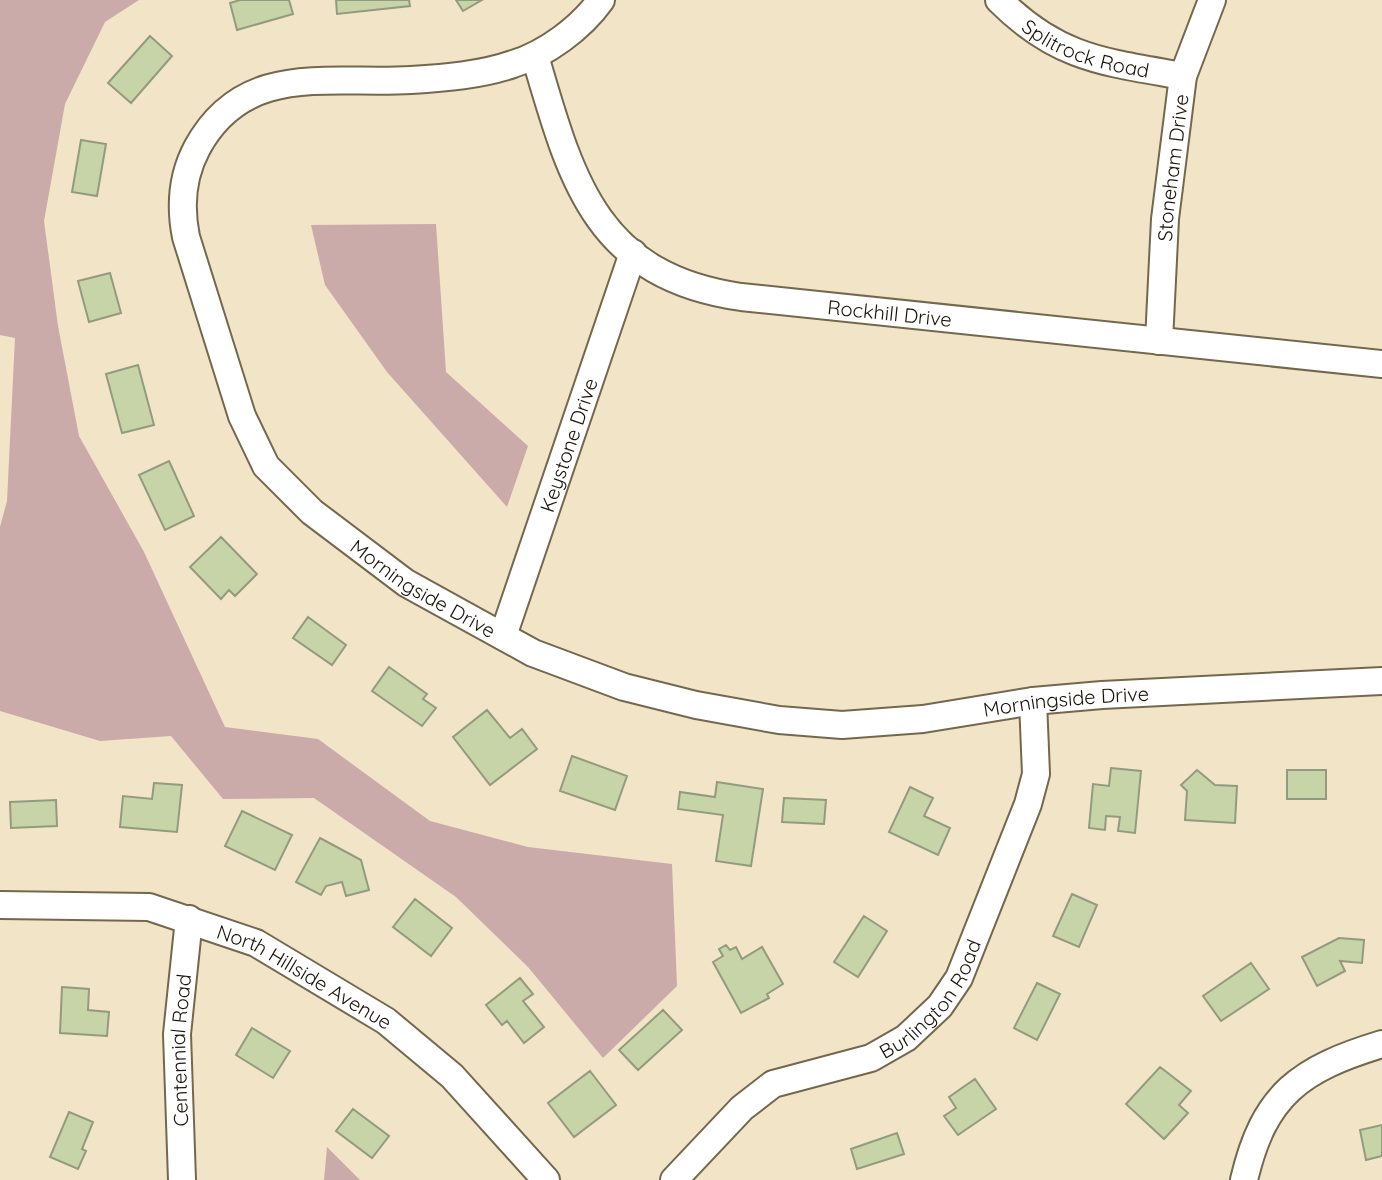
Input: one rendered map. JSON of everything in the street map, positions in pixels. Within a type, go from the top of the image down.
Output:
[{"type":"street","name":"Morningside Drive","points":[[601,0],[564,36],[535,56],[493,70],[411,80],[305,80],[266,88],[231,107],[204,136],[191,159],[183,198],[186,237],[242,416],[266,466],[312,512],[406,583],[533,653],[624,687],[696,705],[779,720],[842,725],[923,719],[1033,701],[1382,681]]},
{"type":"street","name":"Splitrock Road","points":[[999,0],[1022,24],[1081,57],[1183,76]]},
{"type":"street","name":"Stoneham Drive","points":[[1159,341],[1165,219],[1183,76],[1212,0]]},
{"type":"street","name":"Rockhill Drive","points":[[535,56],[572,176],[594,214],[633,253],[678,281],[720,294],[1382,364]]},
{"type":"street","name":"Keystone Drive","points":[[503,636],[633,253]]},
{"type":"street","name":"Burlington Road","points":[[674,1180],[742,1108],[773,1084],[871,1058],[906,1038],[940,1006],[959,978],[1028,804],[1036,774],[1033,701]]},
{"type":"street","name":"North Hillside Avenue","points":[[0,905],[149,907],[256,943],[386,1021],[452,1076],[546,1180]]},
{"type":"street","name":"Centennial Road","points":[[182,1180],[177,1034],[189,919]]},
{"type":"street","points":[[1244,1180],[1264,1118],[1282,1094],[1307,1074],[1336,1059],[1382,1044]]},
{"type":"shaded area","points":[[0,0],[139,0],[105,22],[65,104],[44,221],[58,326],[79,436],[144,552],[225,727],[318,739],[430,821],[528,847],[672,864],[677,986],[603,1058],[528,967],[456,897],[314,798],[223,799],[171,736],[100,741],[0,711],[0,527],[7,501],[15,338],[0,335]]},
{"type":"shaded area","points":[[436,224],[446,372],[528,446],[507,507],[387,372],[325,285],[311,225]]},
{"type":"shaded area","points":[[327,1147],[360,1180],[324,1180]]},
{"type":"building","points":[[240,0],[289,0],[293,14],[237,30],[230,3]]},
{"type":"building","points":[[336,0],[409,0],[410,6],[337,14]]},
{"type":"building","points":[[456,0],[482,0],[463,11]]},
{"type":"building","points":[[150,36],[172,56],[131,103],[108,83]]},
{"type":"building","points":[[81,140],[106,144],[97,196],[72,192]]},
{"type":"building","points":[[110,273],[121,313],[89,322],[78,281]]},
{"type":"building","points":[[138,365],[154,425],[122,433],[106,374]]},
{"type":"building","points":[[169,461],[194,516],[165,530],[139,475]]},
{"type":"building","points":[[221,537],[257,574],[235,596],[229,590],[221,599],[190,567]]},
{"type":"building","points":[[308,617],[346,645],[332,665],[293,638]]},
{"type":"building","points":[[389,667],[427,694],[423,699],[436,708],[422,726],[372,691]]},
{"type":"building","points":[[487,710],[510,738],[522,729],[537,749],[490,785],[453,737]]},
{"type":"building","points":[[572,756],[627,776],[615,810],[560,791]]},
{"type":"building","points":[[1111,768],[1141,771],[1135,833],[1118,831],[1120,817],[1106,816],[1105,830],[1089,828],[1093,784],[1109,786]]},
{"type":"building","points":[[1197,770],[1215,785],[1237,786],[1235,823],[1185,820],[1187,791],[1181,785]]},
{"type":"building","points":[[1287,770],[1326,770],[1326,799],[1287,799]]},
{"type":"building","points":[[717,782],[763,789],[751,866],[716,861],[723,815],[678,809],[680,792],[715,797]]},
{"type":"building","points":[[154,783],[182,785],[177,832],[120,827],[123,796],[152,799]]},
{"type":"building","points":[[910,787],[933,798],[924,816],[950,828],[938,855],[889,832]]},
{"type":"building","points":[[784,798],[826,800],[824,824],[782,822]]},
{"type":"building","points":[[56,800],[57,826],[11,828],[10,802]]},
{"type":"building","points":[[242,811],[292,835],[275,870],[225,846]]},
{"type":"building","points":[[320,838],[361,860],[369,890],[346,896],[342,882],[326,886],[321,895],[296,882]]},
{"type":"building","points":[[1072,894],[1097,905],[1079,947],[1053,936]]},
{"type":"building","points":[[415,899],[452,928],[431,956],[393,927]]},
{"type":"building","points":[[864,916],[887,931],[858,977],[834,962]]},
{"type":"building","points":[[1339,938],[1364,940],[1362,963],[1340,961],[1345,971],[1317,986],[1302,957]]},
{"type":"building","points":[[726,945],[730,950],[736,947],[742,959],[762,947],[783,984],[767,994],[769,998],[741,1013],[713,962],[723,956],[719,949]]},
{"type":"building","points":[[1251,963],[1269,989],[1221,1021],[1203,996]]},
{"type":"building","points":[[520,978],[533,994],[523,1001],[544,1027],[524,1043],[507,1021],[502,1025],[486,1005]]},
{"type":"building","points":[[1037,983],[1060,994],[1037,1040],[1014,1028]]},
{"type":"building","points":[[62,987],[89,989],[88,1010],[109,1012],[107,1036],[60,1033]]},
{"type":"building","points":[[663,1010],[682,1030],[638,1070],[619,1050]]},
{"type":"building","points":[[252,1028],[290,1051],[273,1078],[236,1055]]},
{"type":"building","points":[[1160,1067],[1191,1091],[1179,1105],[1188,1113],[1164,1139],[1126,1104]]},
{"type":"building","points":[[590,1071],[616,1105],[574,1137],[548,1103]]},
{"type":"building","points":[[975,1079],[996,1109],[958,1135],[944,1116],[956,1108],[949,1097]]},
{"type":"building","points":[[353,1109],[389,1136],[372,1158],[336,1131]]},
{"type":"building","points":[[69,1112],[93,1122],[78,1169],[50,1157]]},
{"type":"building","points":[[1382,1125],[1382,1156],[1366,1160],[1360,1130]]},
{"type":"building","points":[[897,1133],[904,1154],[857,1169],[851,1149]]}]
